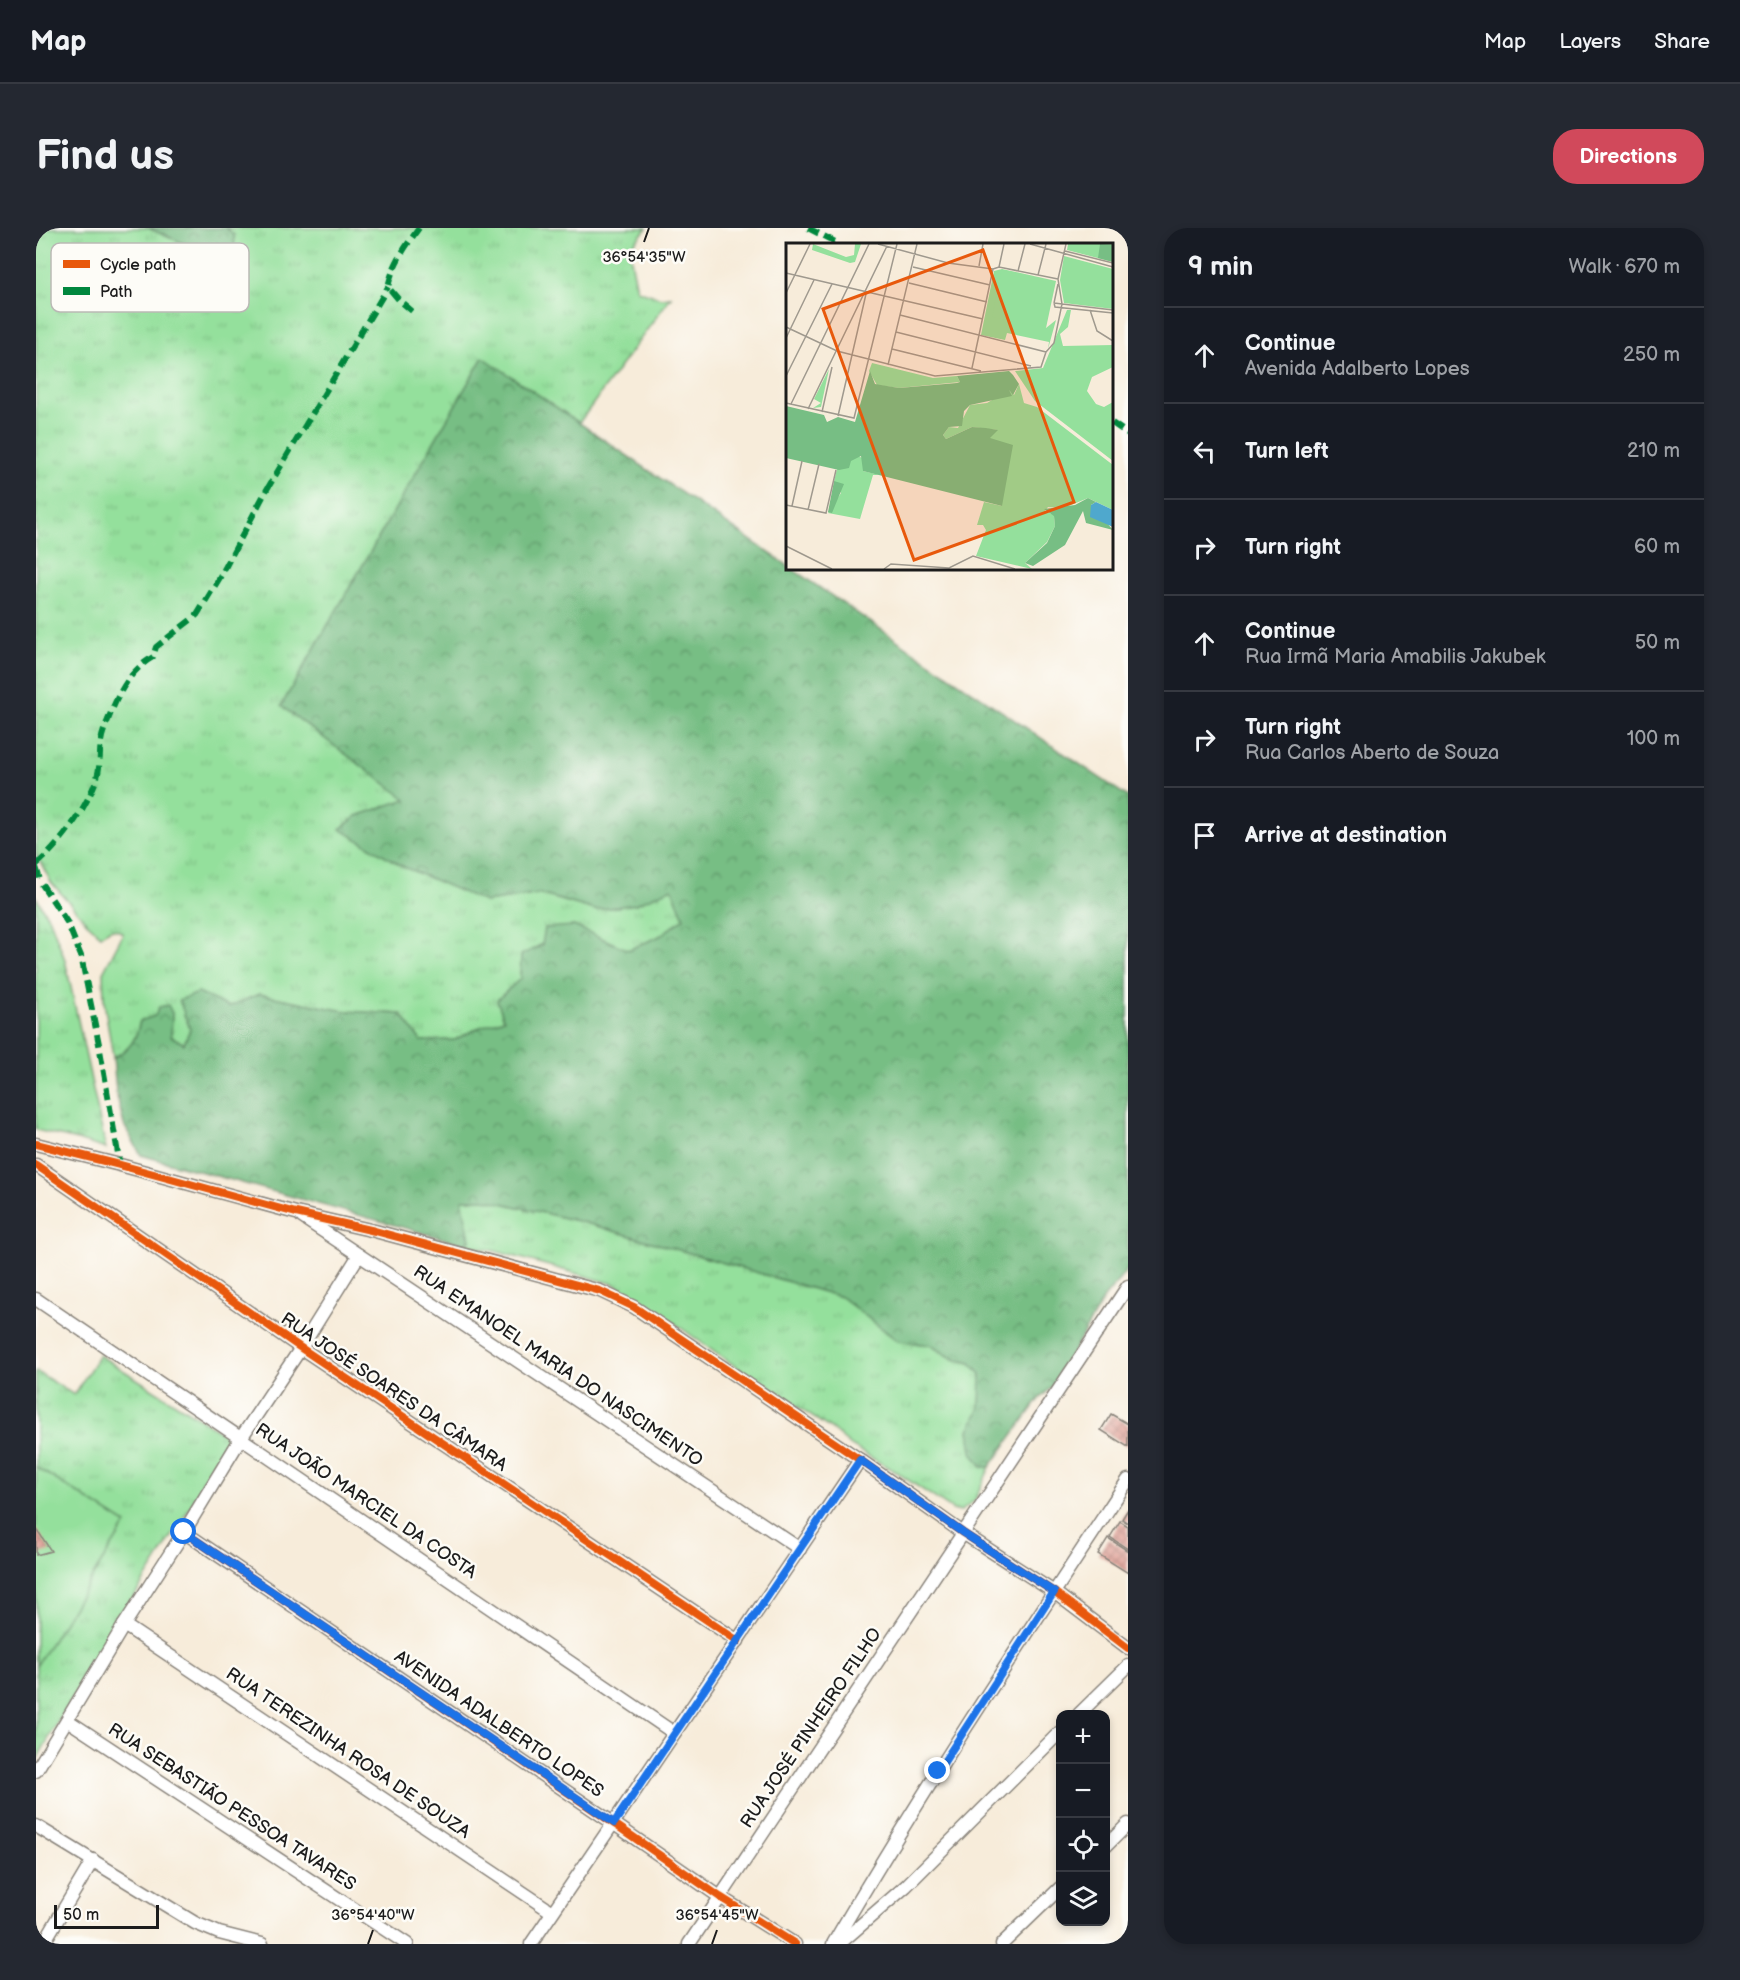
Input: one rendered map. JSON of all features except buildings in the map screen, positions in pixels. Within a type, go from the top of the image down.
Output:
[{"type":"street","points":[[36,1144],[600,1291],[634,1307],[860,1460],[963,1533],[1054,1592],[1128,1648]]},
{"type":"street","name":"RUA JOSÉ SOARES DA CÂMARA","points":[[36,1165],[301,1348],[738,1641]]},
{"type":"street","name":"RUA EMANOEL MARIA DO NASCIMENTO","points":[[296,1213],[800,1549]]},
{"type":"street","points":[[36,1771],[241,1438],[360,1255]]},
{"type":"street","name":"RUA JOSÉ PINHEIRO FILHO","points":[[689,1944],[1128,1286]]},
{"type":"street","name":"RUA JOÃO MARCIEL DA COSTA","points":[[36,1299],[674,1733]]},
{"type":"street","points":[[531,1944],[860,1460]]},
{"type":"street","points":[[833,1944],[884,1857],[1128,1480]]},
{"type":"street","name":"AVENIDA ADALBERTO LOPES","points":[[184,1532],[720,1897],[795,1944]]},
{"type":"street","name":"RUA TEREZINHA ROSA DE SOUZA","points":[[124,1625],[552,1912]]},
{"type":"street","points":[[1083,1710],[1128,1666]]},
{"type":"street","name":"RUA SEBASTIÃO PESSOA TAVARES","points":[[67,1720],[407,1944]]},
{"type":"street","points":[[839,1944],[906,1886],[1056,1736]]},
{"type":"street","points":[[1110,1842],[1128,1824]]},
{"type":"street","points":[[36,1826],[195,1923],[219,1933],[262,1944]]},
{"type":"street","points":[[43,1944],[93,1860]]},
{"type":"street","points":[[1002,1944],[1056,1892]]},
{"type":"green space","points":[[36,228],[148,228],[170,238],[234,235],[226,228],[647,228],[629,249],[637,290],[661,298],[671,297],[579,423],[482,358],[407,800],[357,816],[485,902],[540,894],[595,910],[636,904],[672,888],[684,918],[658,937],[628,950],[574,926],[521,956],[520,979],[497,1000],[504,1019],[478,1028],[455,1040],[421,1041],[401,1014],[344,1011],[259,994],[229,1007],[198,993],[190,1029],[184,1044],[171,1036],[172,1013],[155,1016],[140,1021],[132,1043],[113,1057],[104,1001],[103,972],[123,934],[111,929],[101,935],[91,927],[51,882],[36,854]]},
{"type":"green space","points":[[148,228],[226,228],[234,235],[235,243],[183,243]]},
{"type":"green space","points":[[483,357],[786,564],[786,570],[793,570],[1128,797],[1128,1269],[1104,1298],[1053,1386],[1038,1400],[990,1467],[982,1467],[972,1452],[969,1430],[980,1408],[981,1374],[971,1363],[954,1359],[930,1345],[898,1341],[841,1297],[586,1223],[485,1199],[462,1199],[470,1240],[463,1244],[141,1155],[124,1125],[116,1092],[113,1057],[128,1047],[137,1033],[140,1021],[155,1016],[159,1007],[168,1005],[172,1013],[171,1036],[184,1044],[190,1029],[179,1000],[198,993],[229,1007],[259,994],[344,1011],[401,1014],[421,1041],[455,1040],[478,1028],[504,1019],[497,1000],[520,979],[521,955],[542,945],[545,928],[574,926],[628,950],[658,937],[684,918],[672,888],[636,904],[595,910],[540,894],[485,902],[404,867],[340,829],[357,816],[406,799],[281,706]]},
{"type":"green space","points":[[36,897],[51,922],[65,960],[106,1149],[36,1130]]},
{"type":"green space","points":[[461,1199],[485,1199],[586,1223],[841,1297],[898,1341],[930,1345],[954,1359],[971,1363],[982,1374],[980,1408],[969,1431],[982,1467],[990,1467],[975,1500],[960,1512],[953,1510],[896,1472],[851,1446],[831,1429],[614,1284],[463,1244],[470,1240]]},
{"type":"green space","points":[[99,1355],[229,1437],[229,1443],[83,1680],[36,1761],[36,1666],[126,1524],[36,1467],[36,1371],[74,1395]]},
{"type":"green space","points":[[36,1467],[126,1524],[36,1666]]},
{"type":"marked path","points":[[412,311],[388,287],[396,263],[419,228]]},
{"type":"marked path","points":[[808,228],[837,243]]},
{"type":"marked path","points":[[36,865],[62,838],[91,793],[98,773],[103,733],[125,684],[137,669],[153,657],[156,647],[197,615],[266,491],[388,287]]},
{"type":"marked path","points":[[1113,424],[1128,434]]},
{"type":"marked path","points":[[36,867],[41,883],[67,922],[81,956],[120,1165]]},
{"type":"cycle path","points":[[36,1144],[600,1291],[634,1307],[860,1460],[963,1533],[1054,1592],[1128,1648]]},
{"type":"cycle path","points":[[36,1165],[301,1348],[738,1641]]},
{"type":"cycle path","points":[[184,1532],[720,1897],[795,1944]]},
{"type":"route","points":[[184,1532],[614,1823],[860,1460],[963,1533],[1054,1592],[938,1771]]}]
